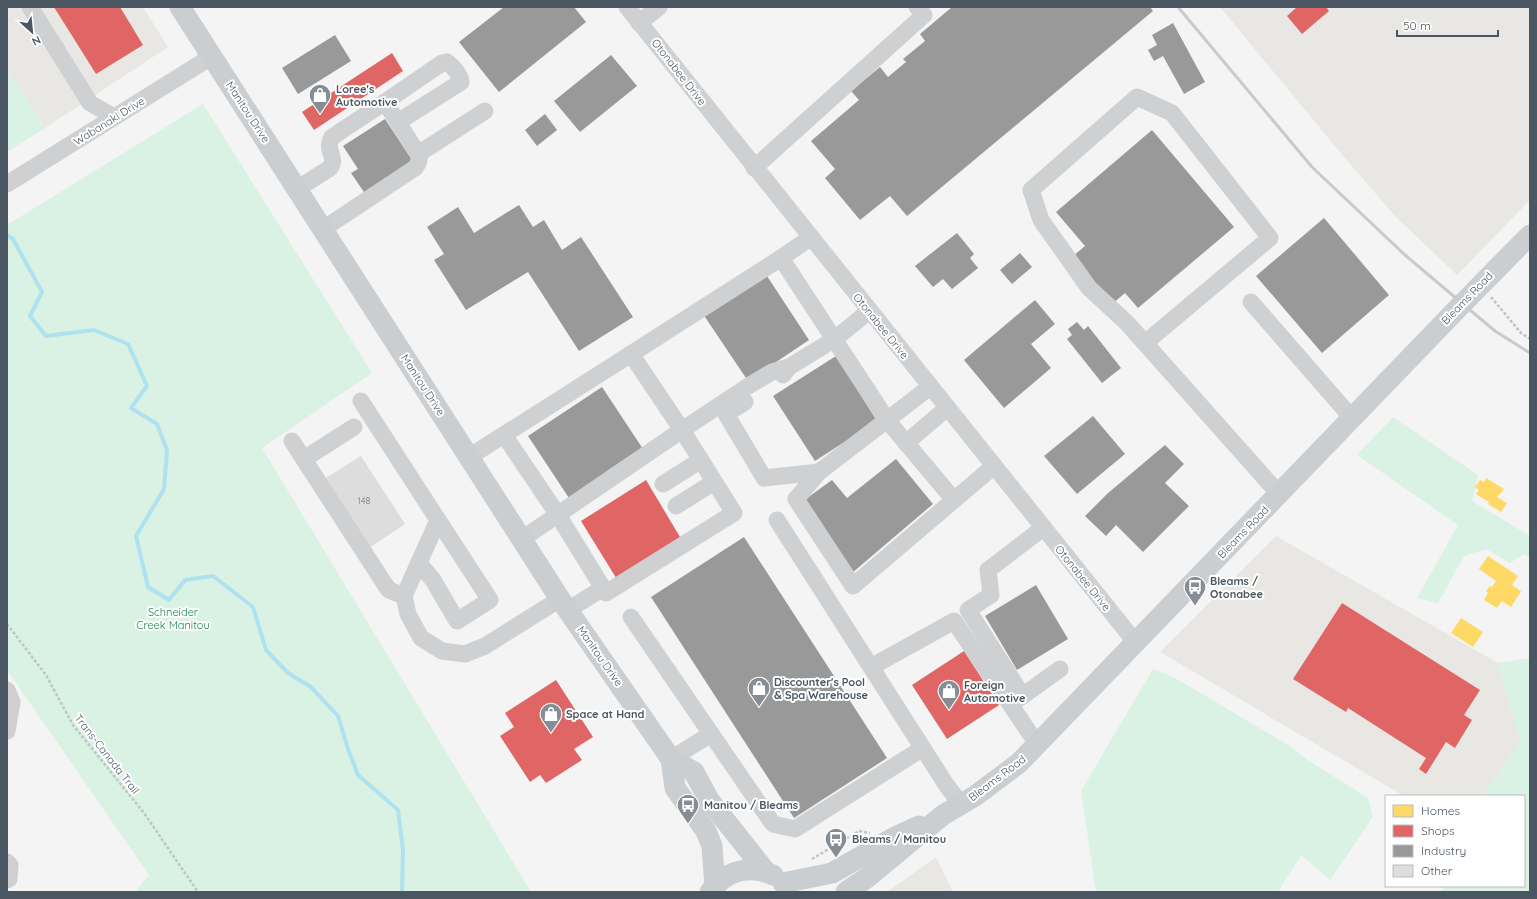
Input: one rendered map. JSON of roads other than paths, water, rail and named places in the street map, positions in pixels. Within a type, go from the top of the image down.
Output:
[{"type":"main road","name":"Manitou Drive","points":[[180,7],[564,604],[671,759],[694,772],[708,800],[780,882]]},
{"type":"main road","name":"Bleams Road","points":[[846,892],[868,877],[944,815],[1019,763],[1136,644],[1530,234]]},
{"type":"main road","name":"Manitou Drive","points":[[671,759],[675,788],[706,831],[712,846],[712,889]]},
{"type":"main road","name":"Bleams Road","points":[[712,889],[720,880],[734,872],[750,869],[780,882],[832,873],[897,836],[944,815]]},
{"type":"street","points":[[30,7],[90,103],[114,118]]},
{"type":"street","name":"Otonabee Drive","points":[[627,7],[754,168],[1136,644]]},
{"type":"street","points":[[639,23],[659,7]]},
{"type":"street","points":[[754,168],[924,15],[917,7]]},
{"type":"street","name":"Wabanaki Drive","points":[[7,184],[212,57]]},
{"type":"street","points":[[297,189],[330,168],[333,158],[328,148],[328,142],[332,137],[442,63],[450,63],[460,77],[460,82],[398,122]]},
{"type":"street","points":[[1146,343],[1270,238],[1172,113],[1137,97],[1031,190],[1041,220],[1089,288],[1146,343],[1279,494]]},
{"type":"street","points":[[323,229],[415,168],[420,159],[386,102]]},
{"type":"street","points":[[418,154],[485,111]]},
{"type":"street","points":[[469,457],[810,238]]},
{"type":"street","points":[[781,258],[887,420],[954,500]]},
{"type":"street","points":[[1251,302],[1352,418]]},
{"type":"street","points":[[522,539],[750,385],[772,372],[789,367],[835,339],[869,311]]},
{"type":"street","points":[[504,435],[558,515],[606,593],[734,513],[682,430],[631,354]]},
{"type":"street","points":[[789,367],[778,381],[726,414],[764,478],[819,472]]},
{"type":"street","points":[[930,387],[819,472],[796,499],[853,586],[994,466]]},
{"type":"street","points":[[361,401],[490,600],[457,621],[433,580],[419,563]]},
{"type":"street","points":[[906,443],[947,408]]},
{"type":"street","points":[[304,459],[354,427]]},
{"type":"street","points":[[292,441],[389,590],[404,596]]},
{"type":"street","points":[[663,484],[701,460]]},
{"type":"street","points":[[676,506],[714,482]]},
{"type":"street","points":[[438,520],[404,596],[408,614],[421,638],[442,651],[465,654],[486,646],[564,604],[603,588]]},
{"type":"street","points":[[777,520],[947,786],[961,804]]},
{"type":"street","points":[[1037,744],[1016,700],[968,610],[991,595],[988,570],[1043,528]]},
{"type":"street","points":[[631,617],[772,824],[795,829],[923,748]]},
{"type":"street","points":[[871,667],[954,621],[1016,700]]},
{"type":"street","points":[[1016,700],[1060,669]]},
{"type":"street","points":[[7,690],[12,702],[7,731]]},
{"type":"street","points":[[671,759],[711,734]]},
{"type":"street","points":[[7,862],[10,865],[9,879],[7,880]]},
{"type":"waterway","points":[[7,235],[13,239],[42,292],[30,316],[46,336],[94,330],[128,344],[147,386],[131,408],[157,424],[167,450],[164,489],[136,536],[148,587],[169,600],[185,580],[213,576],[253,607],[266,650],[288,673],[311,687],[338,716],[358,775],[398,810],[403,850],[402,892]]},
{"type":"railway","points":[[1178,7],[1312,167],[1405,255],[1495,331],[1530,353]]},
{"type":"place","name":"Loree's Automotive","points":[[320,114]]},
{"type":"place","name":"Bleams / Otonabee","points":[[1195,606]]},
{"type":"place","name":"Discounter's Pool & Spa Warehouse","points":[[759,708]]},
{"type":"place","name":"Foreign Automotive","points":[[949,710]]},
{"type":"place","name":"Space at Hand","points":[[551,734]]},
{"type":"place","name":"Manitou / Bleams","points":[[688,824]]},
{"type":"place","name":"Bleams / Manitou","points":[[836,858]]},
{"type":"park label","name":"Schneider Creek Manitou","points":[[173,618]]}]
